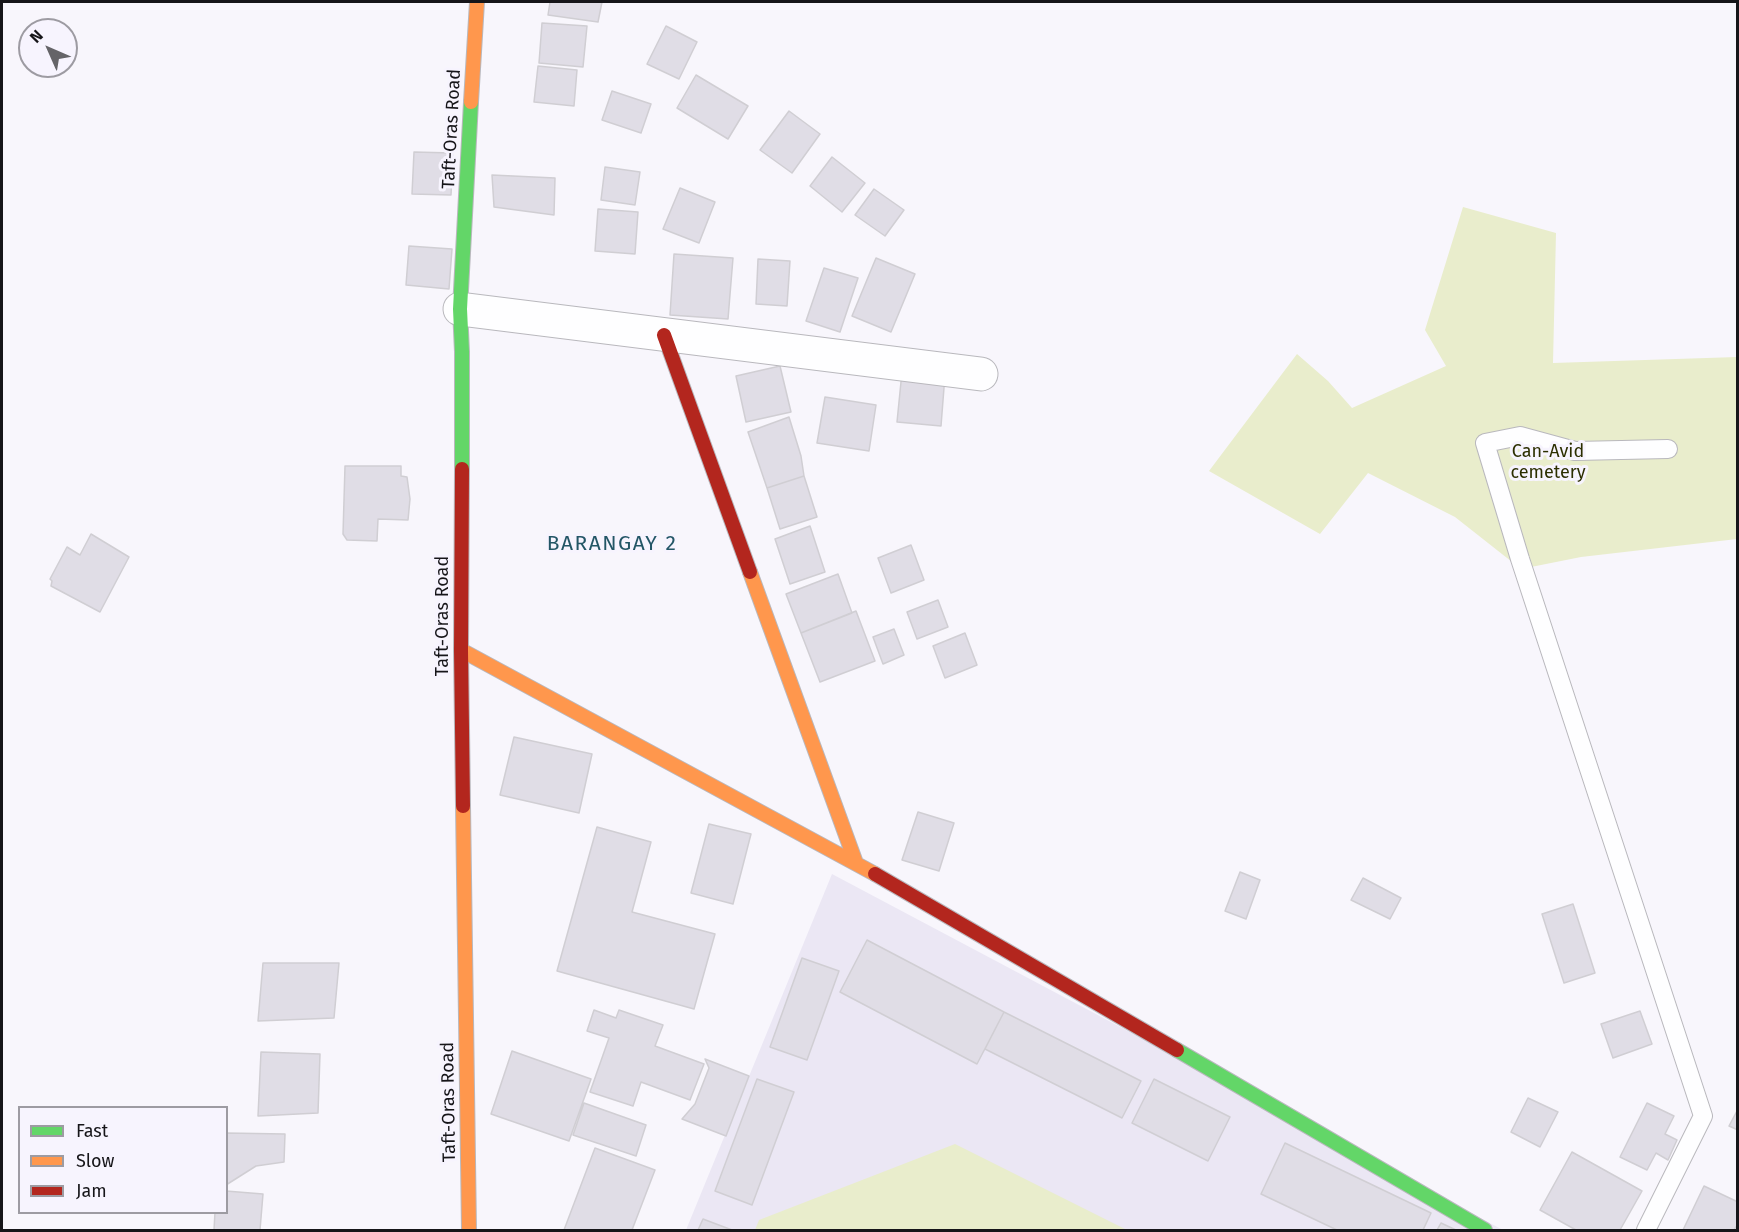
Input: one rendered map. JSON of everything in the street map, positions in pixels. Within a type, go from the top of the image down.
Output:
[{"type":"street","name":"Taft-Oras Road","points":[[469,1230],[461,650],[462,352],[460,309],[477,2]]},
{"type":"street","points":[[460,309],[981,374]]},
{"type":"street","points":[[664,335],[856,863]]},
{"type":"street","points":[[461,650],[856,863],[1485,1230]]},
{"type":"lane","points":[[1646,1230],[1703,1116],[1520,559],[1485,443],[1520,436],[1575,451],[1668,449]]},
{"type":"shaded area","points":[[832,874],[1503,1230],[686,1230]]},
{"type":"green space","name":"Can-Avid cemetery","points":[[1463,207],[1556,233],[1553,363],[1737,357],[1737,539],[1581,557],[1521,569],[1455,517],[1368,473],[1320,534],[1209,471],[1297,354],[1328,381],[1352,408],[1446,366],[1425,330]]},
{"type":"green space","points":[[955,1144],[1127,1230],[755,1230],[759,1220]]},
{"type":"building","points":[[550,2],[602,2],[598,22],[548,15]]},
{"type":"building","points":[[542,23],[587,26],[583,67],[539,63]]},
{"type":"building","points":[[666,26],[697,42],[679,79],[647,64]]},
{"type":"building","points":[[538,66],[577,70],[574,106],[534,102]]},
{"type":"building","points":[[696,75],[748,106],[728,139],[677,108]]},
{"type":"building","points":[[612,91],[651,104],[641,133],[602,120]]},
{"type":"building","points":[[789,111],[820,134],[792,173],[760,150]]},
{"type":"building","points":[[414,152],[453,153],[451,195],[412,194]]},
{"type":"building","points":[[832,157],[865,183],[842,212],[810,186]]},
{"type":"building","points":[[605,167],[640,172],[635,205],[601,200]]},
{"type":"building","points":[[492,175],[555,178],[554,215],[494,207]]},
{"type":"building","points":[[680,188],[715,202],[699,243],[663,229]]},
{"type":"building","points":[[874,189],[904,210],[885,236],[855,215]]},
{"type":"building","points":[[598,209],[638,212],[635,254],[595,251]]},
{"type":"building","points":[[409,246],[452,249],[449,289],[406,285]]},
{"type":"building","points":[[674,254],[733,258],[728,319],[670,315]]},
{"type":"building","points":[[876,258],[915,274],[891,332],[852,316]]},
{"type":"building","points":[[758,259],[790,261],[787,306],[756,304]]},
{"type":"building","points":[[824,268],[858,278],[840,332],[806,321]]},
{"type":"building","points":[[780,366],[791,412],[746,422],[736,376]]},
{"type":"building","points":[[902,372],[945,375],[941,426],[897,422]]},
{"type":"building","points":[[825,397],[876,405],[869,451],[817,443]]},
{"type":"building","points":[[789,417],[801,456],[804,476],[767,488],[748,432]]},
{"type":"building","points":[[345,466],[401,466],[401,476],[407,477],[410,499],[408,520],[378,519],[377,541],[347,540],[343,534]]},
{"type":"building","points":[[804,476],[817,517],[780,529],[767,488]]},
{"type":"building","points":[[810,526],[825,572],[790,584],[775,539]]},
{"type":"building","points":[[91,534],[129,557],[100,612],[51,586],[50,579],[67,547],[80,555]]},
{"type":"building","points":[[911,545],[924,580],[891,593],[878,558]]},
{"type":"building","points":[[838,574],[852,613],[801,633],[786,594]]},
{"type":"building","points":[[938,600],[948,627],[917,639],[907,612]]},
{"type":"building","points":[[856,611],[875,661],[820,682],[801,633]]},
{"type":"building","points":[[894,629],[904,655],[883,664],[873,637]]},
{"type":"building","points":[[965,633],[977,665],[945,678],[933,646]]},
{"type":"building","points":[[514,737],[592,754],[579,813],[500,795]]},
{"type":"building","points":[[918,812],[954,823],[939,871],[902,860]]},
{"type":"building","points":[[709,824],[751,834],[733,904],[691,893]]},
{"type":"building","points":[[597,827],[651,842],[632,912],[715,934],[694,1009],[557,971]]},
{"type":"building","points":[[1240,872],[1260,880],[1246,919],[1225,911]]},
{"type":"building","points":[[1363,878],[1401,898],[1390,919],[1351,900]]},
{"type":"building","points":[[1573,904],[1595,973],[1564,983],[1542,914]]},
{"type":"building","points":[[867,940],[1004,1012],[977,1064],[840,992]]},
{"type":"building","points":[[802,958],[839,971],[807,1060],[770,1047]]},
{"type":"building","points":[[263,963],[339,963],[334,1018],[258,1021]]},
{"type":"building","points":[[594,1010],[616,1018],[619,1010],[663,1025],[655,1046],[704,1064],[690,1100],[641,1082],[633,1106],[590,1092],[609,1038],[587,1031]]},
{"type":"building","points":[[1640,1011],[1652,1044],[1613,1058],[1601,1024]]},
{"type":"building","points":[[1004,1012],[1141,1081],[1122,1118],[985,1049]]},
{"type":"building","points":[[512,1051],[591,1079],[569,1141],[491,1114]]},
{"type":"building","points":[[261,1052],[320,1054],[318,1113],[258,1116]]},
{"type":"building","points":[[705,1059],[749,1076],[726,1136],[682,1119],[695,1104],[709,1068]]},
{"type":"building","points":[[757,1079],[794,1092],[752,1205],[715,1191]]},
{"type":"building","points":[[1154,1079],[1230,1117],[1208,1161],[1132,1123]]},
{"type":"building","points":[[1528,1098],[1558,1112],[1540,1147],[1511,1132]]},
{"type":"building","points":[[584,1103],[646,1125],[636,1156],[573,1135]]},
{"type":"building","points":[[1647,1103],[1674,1116],[1665,1134],[1677,1140],[1668,1160],[1656,1153],[1647,1170],[1620,1157]]},
{"type":"building","points":[[1738,1109],[1738,1130],[1729,1126]]},
{"type":"building","points":[[228,1133],[285,1134],[284,1162],[256,1166],[228,1184]]},
{"type":"building","points":[[1285,1143],[1431,1213],[1423,1230],[1337,1230],[1261,1194]]},
{"type":"building","points":[[595,1148],[655,1170],[632,1230],[564,1230]]},
{"type":"building","points":[[1572,1152],[1642,1191],[1620,1230],[1576,1230],[1540,1210]]},
{"type":"building","points":[[1704,1186],[1738,1202],[1738,1224],[1734,1230],[1683,1230]]},
{"type":"building","points":[[228,1191],[263,1194],[260,1230],[214,1230],[215,1214],[228,1214]]},
{"type":"building","points":[[703,1219],[732,1230],[698,1230]]},
{"type":"building","points":[[1441,1223],[1456,1230],[1437,1230]]},
{"type":"traffic: fast","points":[[462,469],[460,309],[471,102]]},
{"type":"traffic: fast","points":[[1177,1050],[1485,1230]]},
{"type":"traffic: slow","points":[[471,102],[477,2]]},
{"type":"traffic: slow","points":[[750,572],[856,863]]},
{"type":"traffic: slow","points":[[461,650],[875,874]]},
{"type":"traffic: slow","points":[[463,806],[469,1230]]},
{"type":"traffic: jam","points":[[664,335],[750,572]]},
{"type":"traffic: jam","points":[[462,469],[463,806]]},
{"type":"traffic: jam","points":[[875,874],[1177,1050]]},
{"type":"district","name":"BARANGAY 2","points":[[612,544]]}]
